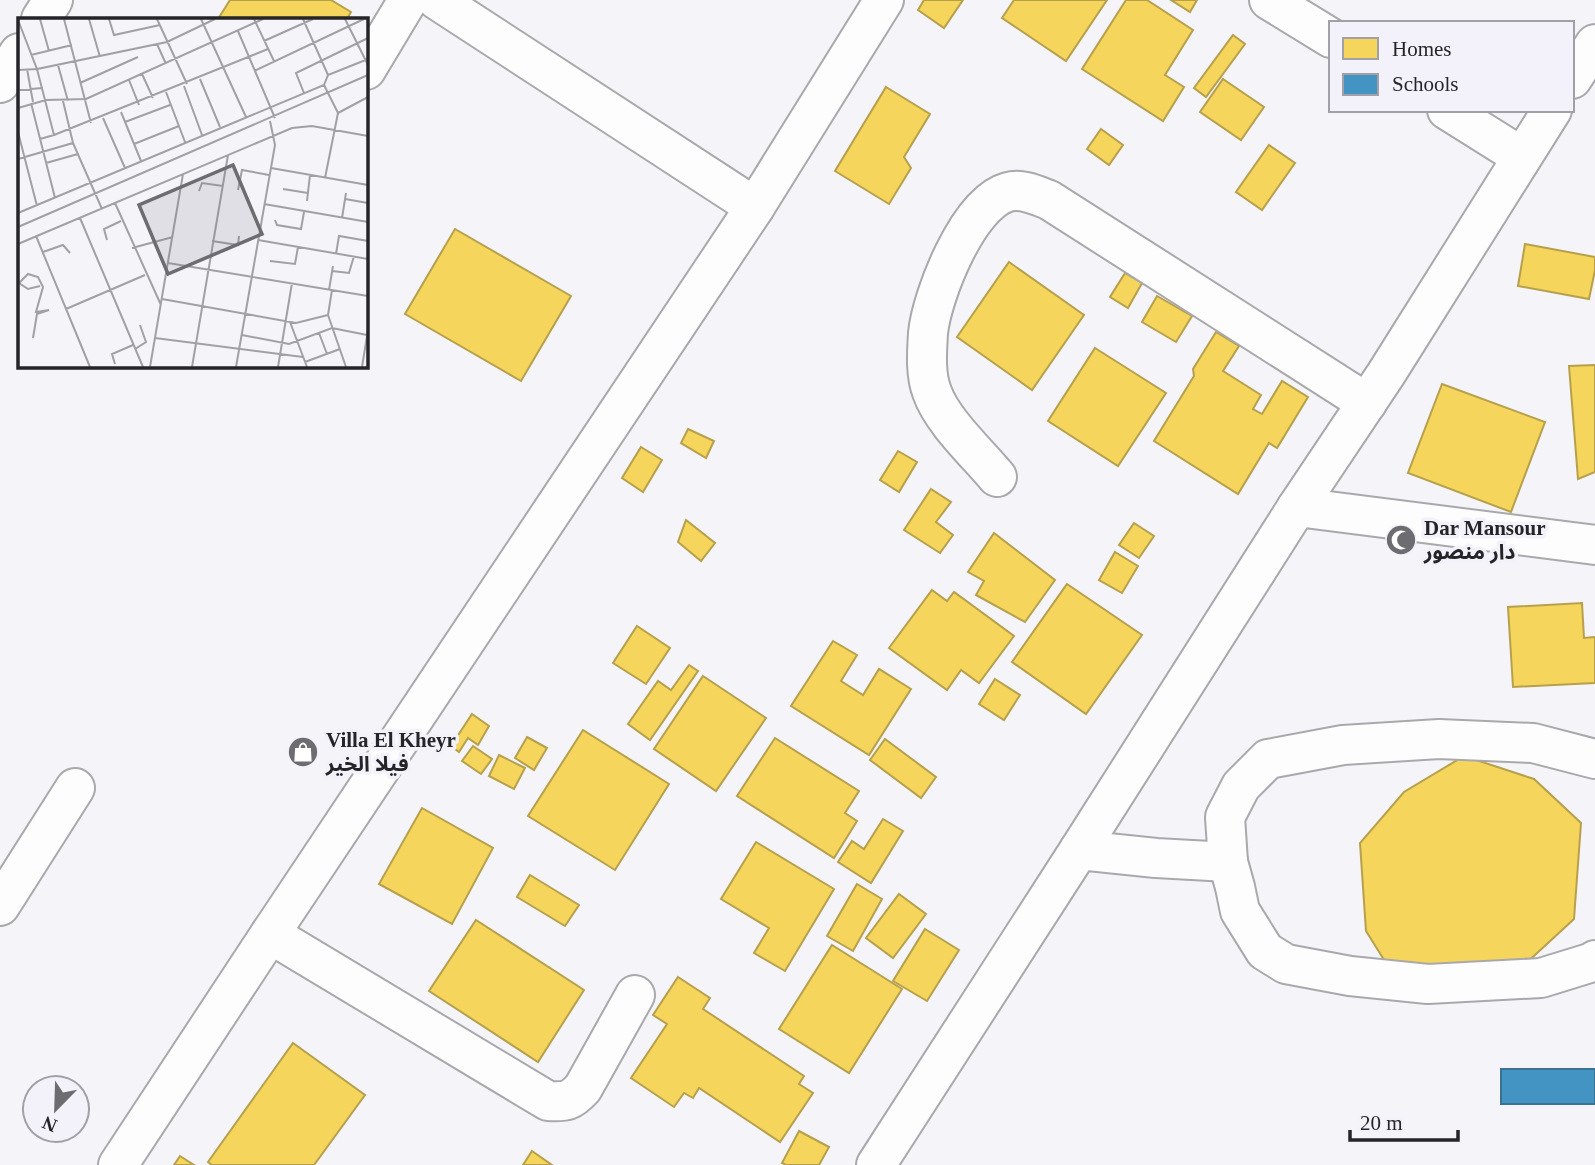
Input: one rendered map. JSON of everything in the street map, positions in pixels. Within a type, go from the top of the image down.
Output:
[{"type":"street","points":[[42,18],[53,0]]},
{"type":"street","points":[[368,67],[408,0]]},
{"type":"street","points":[[437,0],[755,207]]},
{"type":"street","points":[[118,1165],[755,207],[884,0]]},
{"type":"street","points":[[1269,0],[1329,37]]},
{"type":"street","points":[[1574,76],[1595,44]]},
{"type":"street","points":[[0,82],[18,54]]},
{"type":"street","points":[[1450,112],[1522,157]]},
{"type":"street","points":[[876,1165],[1297,507],[1458,261],[1551,112]]},
{"type":"street","points":[[997,477],[942,411],[931,391],[928,367],[929,331],[938,293],[970,223],[991,200],[1009,192],[1030,192],[1049,200],[1367,403]]},
{"type":"street","points":[[1297,507],[1595,545]]},
{"type":"street","points":[[1595,759],[1533,743],[1439,739],[1343,745],[1268,759],[1241,786],[1225,817],[1228,862],[1240,911],[1265,951],[1286,964],[1350,976],[1428,984],[1541,978],[1595,960]]},
{"type":"street","points":[[0,906],[75,788]]},
{"type":"street","points":[[1079,850],[1228,862]]},
{"type":"street","points":[[270,934],[548,1101],[562,1102],[572,1099],[583,1088],[635,995]]},
{"type":"building: Homes","points":[[230,0],[331,0],[351,12],[348,18],[219,18]]},
{"type":"building: Homes","points":[[924,0],[963,0],[944,28],[918,10]]},
{"type":"building: Homes","points":[[1014,0],[1107,0],[1066,61],[1002,18]]},
{"type":"building: Homes","points":[[1126,0],[1147,0],[1193,30],[1165,75],[1184,87],[1163,121],[1082,69]]},
{"type":"building: Homes","points":[[1171,0],[1197,0],[1190,12]]},
{"type":"building: Homes","points":[[1233,35],[1245,44],[1206,97],[1194,88]]},
{"type":"building: Homes","points":[[1223,79],[1264,107],[1241,140],[1200,112]]},
{"type":"building: Homes","points":[[886,87],[930,114],[904,157],[911,168],[889,204],[835,171]]},
{"type":"building: Homes","points":[[1101,129],[1123,145],[1109,165],[1087,149]]},
{"type":"building: Homes","points":[[1269,145],[1295,163],[1262,210],[1236,192]]},
{"type":"building: Homes","points":[[455,229],[571,296],[521,381],[405,314]]},
{"type":"building: Homes","points":[[1525,244],[1595,257],[1589,299],[1518,286]]},
{"type":"building: Homes","points":[[1009,262],[1084,315],[1032,390],[957,337]]},
{"type":"building: Homes","points":[[1125,273],[1142,283],[1128,308],[1110,297]]},
{"type":"building: Homes","points":[[1157,296],[1192,316],[1176,342],[1142,322]]},
{"type":"building: Homes","points":[[1216,332],[1239,346],[1223,371],[1261,395],[1253,409],[1262,414],[1282,381],[1308,397],[1277,448],[1269,443],[1238,494],[1154,441],[1194,376],[1193,369]]},
{"type":"building: Homes","points":[[1095,348],[1166,393],[1118,466],[1048,421]]},
{"type":"building: Homes","points":[[1595,365],[1595,472],[1578,479],[1569,366]]},
{"type":"building: Homes","points":[[1442,384],[1545,422],[1511,512],[1408,473]]},
{"type":"building: Homes","points":[[688,429],[714,441],[706,458],[681,443]]},
{"type":"building: Homes","points":[[641,447],[662,460],[643,492],[622,478]]},
{"type":"building: Homes","points":[[898,451],[917,462],[899,492],[880,480]]},
{"type":"building: Homes","points":[[931,489],[951,502],[936,522],[953,535],[940,553],[904,530]]},
{"type":"building: Homes","points":[[686,520],[715,543],[701,561],[678,542]]},
{"type":"building: Homes","points":[[1134,523],[1154,536],[1139,558],[1119,545]]},
{"type":"building: Homes","points":[[994,533],[1055,580],[1025,622],[976,595],[984,581],[968,572]]},
{"type":"building: Homes","points":[[1115,552],[1138,566],[1122,593],[1099,580]]},
{"type":"building: Homes","points":[[1067,584],[1142,635],[1086,714],[1012,662]]},
{"type":"building: Homes","points":[[932,590],[947,601],[954,592],[1014,636],[979,683],[961,670],[947,690],[889,648]]},
{"type":"building: Homes","points":[[1582,603],[1584,638],[1595,637],[1595,683],[1513,687],[1508,607]]},
{"type":"building: Homes","points":[[637,626],[670,648],[646,684],[613,663]]},
{"type":"building: Homes","points":[[833,641],[857,655],[841,681],[863,695],[879,669],[911,689],[869,755],[791,706]]},
{"type":"building: Homes","points":[[689,665],[698,671],[650,740],[628,724],[658,681],[671,690]]},
{"type":"building: Homes","points":[[703,676],[766,718],[716,791],[654,749]]},
{"type":"building: Homes","points":[[995,679],[1020,695],[1004,720],[979,704]]},
{"type":"building: Homes","points":[[472,714],[489,726],[478,745],[468,738],[459,752],[451,746]]},
{"type":"building: Homes","points":[[583,730],[669,784],[615,870],[528,816]]},
{"type":"building: Homes","points":[[527,737],[547,748],[534,770],[515,758]]},
{"type":"building: Homes","points":[[775,738],[859,791],[845,813],[857,821],[834,858],[737,796]]},
{"type":"building: Homes","points":[[885,739],[936,777],[921,798],[870,760]]},
{"type":"building: Homes","points":[[473,746],[492,759],[481,774],[462,761]]},
{"type":"building: Homes","points":[[499,755],[525,768],[514,789],[489,776]]},
{"type":"building: Homes","points":[[1464,756],[1534,779],[1581,823],[1574,919],[1509,979],[1391,971],[1366,931],[1360,843],[1404,792]]},
{"type":"building: Homes","points":[[422,808],[493,848],[452,924],[379,884]]},
{"type":"building: Homes","points":[[883,819],[903,831],[871,883],[838,862],[852,841],[864,849]]},
{"type":"building: Homes","points":[[756,842],[834,889],[785,971],[754,953],[769,928],[721,899]]},
{"type":"building: Homes","points":[[530,875],[579,905],[565,926],[517,897]]},
{"type":"building: Homes","points":[[857,884],[882,899],[853,951],[827,936]]},
{"type":"building: Homes","points":[[899,894],[926,914],[893,958],[866,938]]},
{"type":"building: Homes","points":[[476,920],[584,990],[538,1062],[429,991]]},
{"type":"building: Homes","points":[[925,929],[959,950],[927,1001],[893,981]]},
{"type":"building: Homes","points":[[832,945],[902,989],[849,1073],[779,1029]]},
{"type":"building: Homes","points":[[678,977],[710,998],[703,1009],[804,1076],[799,1084],[813,1093],[780,1142],[699,1088],[693,1098],[684,1093],[674,1107],[631,1078],[667,1024],[653,1015]]},
{"type":"building: Homes","points":[[293,1043],[365,1095],[314,1165],[212,1165],[208,1162]]},
{"type":"building: Homes","points":[[799,1131],[829,1147],[819,1165],[782,1163]]},
{"type":"building: Homes","points":[[532,1151],[552,1165],[523,1165]]},
{"type":"building: Homes","points":[[180,1156],[194,1165],[174,1165]]},
{"type":"building: Schools","points":[[1501,1069],[1595,1069],[1595,1104],[1501,1104]]},
{"type":"place","name":"Dar Mansour دار منصور","points":[[1401,540]]},
{"type":"place","name":"Villa El Kheyr فيلا الخير","points":[[303,752]]}]
